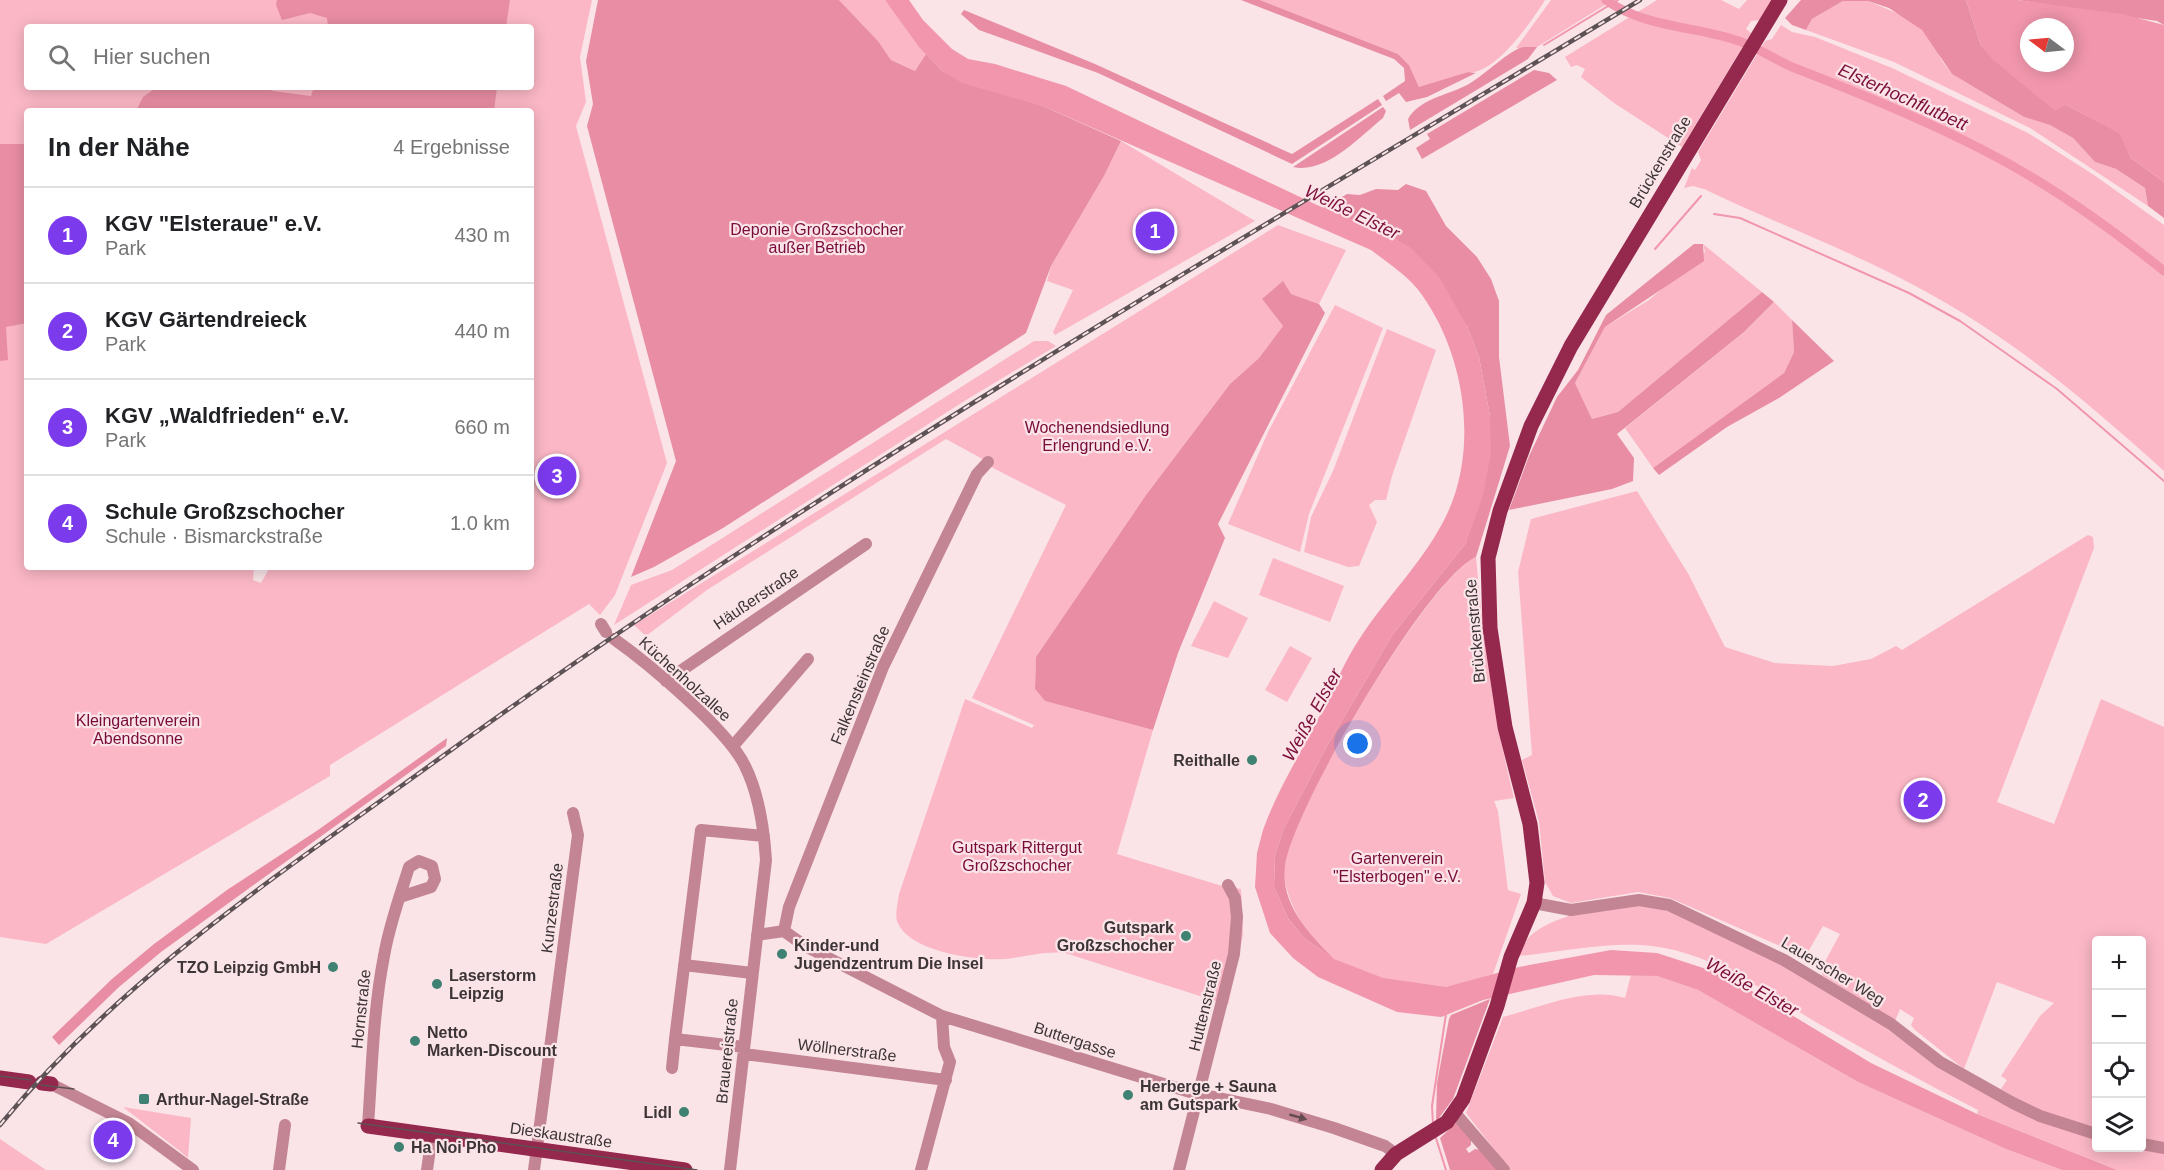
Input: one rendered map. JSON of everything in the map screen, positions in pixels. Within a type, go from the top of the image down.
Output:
[{"type":"main road","name":"Brückenstraße","points":[[1382,1170],[1396,1154],[1428,1136],[1451,1118],[1463,1099],[1497,1006],[1509,963],[1534,903],[1537,883],[1530,824],[1505,727],[1490,628],[1487,576],[1492,540],[1516,465],[1544,398],[1571,346],[1780,0]]},
{"type":"main road","points":[[0,1078],[41,1083]]},
{"type":"main road","name":"Dieskaustraße","points":[[368,1126],[685,1170]]},
{"type":"street","name":"Falkensteinstraße","points":[[784,931],[789,907],[883,667],[976,474],[988,462]]},
{"type":"street","name":"Häußerstraße","points":[[666,681],[866,544]]},
{"type":"street","name":"Küchenholzallee","points":[[607,632],[666,681],[733,746],[745,765],[752,784],[764,836],[766,860],[757,935]]},
{"type":"street","name":"Küchenholzallee","points":[[733,746],[808,659]]},
{"type":"street","name":"Kunzestraße","points":[[534,1170],[578,835],[573,813]]},
{"type":"street","points":[[672,1068],[701,830],[764,836]]},
{"type":"street","name":"Huttenstraße","points":[[1179,1170],[1234,954],[1238,916],[1235,898],[1228,885]]},
{"type":"street","name":"Hornstraße","points":[[368,1126],[375,1011],[384,953],[400,897]]},
{"type":"street","name":"Lauerscher Weg","points":[[1534,903],[1571,910],[1640,900],[1669,905],[1784,960],[1890,1024],[1940,1062],[2013,1103],[2040,1116],[2092,1132]]},
{"type":"street","points":[[757,935],[784,931]]},
{"type":"street","name":"Buttergasse","points":[[784,931],[806,946],[942,1016],[1200,1094],[1271,1109],[1334,1128],[1384,1146],[1396,1154]]},
{"type":"street","name":"Brauereistraße","points":[[730,1170],[757,935]]},
{"type":"street","points":[[684,965],[752,973]]},
{"type":"street","points":[[921,1170],[950,1062],[944,1047],[942,1016]]},
{"type":"street","name":"Wöllnerstraße","points":[[675,1040],[946,1080]]},
{"type":"street","points":[[41,1083],[129,1123],[192,1170]]},
{"type":"street","points":[[1451,1118],[1504,1170]]},
{"type":"street","points":[[279,1170],[285,1125]]},
{"type":"street","points":[[427,1170],[432,1135]]},
{"type":"street","points":[[2146,1145],[2164,1148]]},
{"type":"green space","name":"Kleingartenverein Abendsonne","points":[[0,0],[592,0],[580,57],[586,102],[576,126],[667,463],[615,595],[600,615],[589,604],[330,765],[330,776],[46,944],[0,937]]},
{"type":"green space","points":[[277,0],[510,0],[506,24],[328,24],[327,18],[310,13],[282,20],[276,5]]},
{"type":"green space","name":"Deponie Großzschocher außer Betrieb","points":[[598,0],[839,0],[878,41],[891,60],[915,71],[926,54],[942,71],[1045,107],[1121,141],[1104,176],[1051,266],[1026,333],[723,528],[654,567],[631,577],[676,461],[587,126],[593,104],[586,61]]},
{"type":"green space","points":[[839,0],[885,0],[926,54],[915,71],[891,60],[878,41]]},
{"type":"green space","points":[[1241,0],[1260,0],[1398,54],[1409,65],[1419,87],[1468,72],[1476,73],[1427,97],[1406,102],[1399,93],[1386,101],[1383,96],[1405,81],[1404,68],[1394,59]]},
{"type":"green space","points":[[1260,0],[1545,0],[1512,45],[1490,65],[1479,71],[1468,72],[1419,87],[1409,65],[1398,54]]},
{"type":"green space","points":[[1551,0],[1613,0],[1537,47],[1516,48]]},
{"type":"green space","points":[[1657,0],[1721,0],[1739,9],[1747,0],[1773,0],[1760,20],[1751,21],[1746,29],[1751,33],[1682,147],[1614,103],[1581,77],[1585,69],[1577,65],[1571,67],[1565,57]]},
{"type":"green space","points":[[1801,0],[1966,0],[1981,46],[2066,105],[2120,133],[2131,158],[2164,182],[2164,218],[2148,206],[2145,188],[2116,169],[2095,162],[2073,138],[2050,125],[2024,117],[1952,74],[1922,30],[1889,8],[1868,1],[1843,1],[1812,19],[1806,30],[1792,25],[1785,18]]},
{"type":"green space","points":[[2017,0],[2164,0],[2164,25],[2157,21]]},
{"type":"green space","points":[[1843,1],[1868,1],[1906,17],[1922,30],[1935,46],[1942,61],[1952,74],[2024,117],[2050,125],[2073,138],[2095,162],[2116,169],[2145,188],[2148,206],[2030,128],[1894,62],[1806,30],[1812,19]]},
{"type":"green space","points":[[964,10],[1095,64],[1292,154],[1378,99],[1382,105],[1292,164],[1098,73],[979,30],[961,14]]},
{"type":"green space","name":"Elsterhochflutbett","points":[[1781,25],[1792,32],[1815,37],[1892,68],[2028,133],[2094,175],[2164,225],[2164,471],[2084,401],[2028,357],[1970,317],[1911,283],[1852,255],[1704,189],[1693,186],[1684,188],[1692,168],[1695,170],[1701,160],[1698,152],[1765,41],[1772,39]]},
{"type":"green space","points":[[1524,47],[1537,47],[1528,59],[1410,130],[1408,119],[1419,107],[1434,98],[1467,85],[1512,52]]},
{"type":"green space","points":[[1534,70],[1549,73],[1557,80],[1422,159],[1416,148],[1430,139],[1427,134]]},
{"type":"green space","points":[[153,90],[271,90],[311,96],[313,90],[497,90],[494,108],[138,108],[143,97]]},
{"type":"green space","points":[[1383,107],[1386,111],[1383,118],[1341,153],[1317,165],[1305,168],[1293,167]]},
{"type":"green space","points":[[1121,141],[1255,221],[1055,335],[1053,332],[1073,290],[1047,281],[1051,266],[1104,176]]},
{"type":"green space","points":[[0,144],[24,144],[24,324],[6,327],[8,360],[0,361]]},
{"type":"green space","points":[[1406,184],[1426,191],[1446,226],[1477,257],[1491,279],[1499,301],[1499,357],[1510,446],[1476,557],[1455,574],[1427,606],[1396,649],[1336,750],[1293,838],[1285,866],[1287,893],[1299,918],[1334,959],[1304,938],[1288,918],[1274,887],[1275,855],[1284,828],[1328,744],[1393,634],[1466,543],[1490,416],[1479,357],[1467,326],[1393,237],[1323,208],[1347,194],[1360,195],[1376,189],[1398,190]]},
{"type":"green space","points":[[1278,225],[1346,250],[1319,304],[1291,294],[1262,299],[1283,326],[1259,358],[1230,384],[1146,495],[1036,657],[1035,689],[1045,701],[1153,730],[1117,854],[1219,885],[1241,889],[1243,935],[1228,1005],[1065,953],[1042,953],[993,959],[961,956],[929,947],[904,932],[897,921],[899,894],[965,699],[1032,728],[1034,725],[972,698],[1066,505],[993,468],[988,462],[946,439],[707,590],[646,636],[634,625]]},
{"type":"green space","points":[[1694,244],[1703,244],[1704,261],[1605,327],[1575,383],[1592,419],[1618,412],[1762,292],[1774,302],[1744,332],[1617,434],[1634,458],[1633,481],[1612,489],[1509,510],[1529,456],[1557,397],[1578,370],[1606,315]]},
{"type":"green space","points":[[1703,244],[1762,292],[1618,412],[1592,419],[1575,383],[1605,327],[1649,300],[1705,252]]},
{"type":"green space","points":[[1283,281],[1291,294],[1319,304],[1325,313],[1218,524],[1225,538],[1178,653],[1153,730],[1045,701],[1035,689],[1036,657],[1146,495],[1230,384],[1259,358],[1283,326],[1262,299]]},
{"type":"green space","points":[[1774,302],[1792,320],[1794,352],[1784,373],[1653,468],[1625,428],[1744,332]]},
{"type":"green space","points":[[1335,305],[1383,328],[1309,514],[1300,552],[1228,524],[1268,432]]},
{"type":"green space","points":[[1792,320],[1834,361],[1779,398],[1727,427],[1659,475],[1653,468],[1784,373],[1794,352]]},
{"type":"green space","points":[[1387,329],[1436,350],[1392,476],[1386,500],[1375,500],[1369,505],[1377,522],[1359,566],[1348,567],[1304,552],[1311,517],[1333,471]]},
{"type":"green space","points":[[1034,341],[1048,341],[1056,346],[966,400],[614,625],[631,585],[672,570]]},
{"type":"green space","points":[[1637,491],[1689,575],[1725,647],[1775,663],[1833,666],[1871,659],[1896,646],[1902,650],[2088,535],[2093,537],[2094,548],[1997,802],[2054,824],[2101,699],[2164,727],[2164,1144],[2146,1141],[2146,936],[2092,936],[2092,1128],[2034,1109],[2001,1089],[2007,1080],[2001,1076],[2040,1016],[2054,1003],[1997,982],[1964,1069],[1915,1030],[1911,1025],[1914,1018],[1900,1009],[1895,1021],[1822,975],[1822,967],[1840,934],[1823,926],[1805,957],[1670,898],[1638,892],[1571,903],[1553,896],[1545,882],[1539,822],[1522,760],[1532,755],[1518,572],[1531,519]]},
{"type":"green space","name":"Gartenverein \"Elsterbogen\" e.V.","points":[[1476,557],[1490,678],[1514,798],[1494,801],[1498,811],[1508,890],[1521,894],[1493,974],[1451,987],[1418,986],[1360,971],[1335,960],[1326,953],[1307,932],[1299,919],[1288,892],[1284,867],[1292,839],[1309,799],[1365,699],[1428,606],[1455,573]]},
{"type":"green space","points":[[1273,558],[1344,586],[1330,622],[1259,595]]},
{"type":"green space","points":[[1214,601],[1248,618],[1228,658],[1191,646]]},
{"type":"green space","points":[[1290,646],[1312,658],[1287,702],[1265,690]]},
{"type":"green space","points":[[447,738],[446,746],[161,952],[119,987],[59,1045],[52,1037],[112,979],[154,944],[227,890],[318,830]]},
{"type":"green space","points":[[1643,904],[1676,913],[1791,969],[1879,1023],[1932,1062],[2092,1136],[2092,1152],[2146,1152],[2146,1149],[2164,1152],[2164,1170],[2117,1170],[1977,1114],[1978,1110],[1814,1021],[1740,976],[1701,958],[1642,945],[1589,947],[1519,956],[1530,936],[1542,927],[1584,912]]},
{"type":"green space","points":[[1631,975],[1657,976],[1698,990],[1858,1082],[2006,1149],[2062,1170],[1510,1170],[1466,1113],[1503,1017],[1579,996],[1595,994],[1625,998]]},
{"type":"green space","points":[[1490,999],[1453,1099],[1436,1122],[1437,1083],[1449,1019],[1451,1015]]},
{"type":"green space","points":[[123,1107],[191,1118],[188,1158],[181,1152]]},
{"type":"green space","points":[[1456,1123],[1471,1138],[1471,1145],[1466,1149],[1469,1153],[1475,1149],[1481,1150],[1497,1170],[1450,1170],[1440,1138]]},
{"type":"green space","points":[[0,1139],[46,1170],[0,1170]]},
{"type":"shaded area","points":[[885,0],[909,0],[923,20],[952,49],[968,59],[995,64],[1066,86],[1317,205],[1393,237],[1411,248],[1440,278],[1467,326],[1479,357],[1490,416],[1491,452],[1483,496],[1466,543],[1393,634],[1328,744],[1284,828],[1275,855],[1274,887],[1288,918],[1304,938],[1334,959],[1383,978],[1446,987],[1519,967],[1611,950],[1657,953],[1734,978],[1871,1063],[1977,1114],[2117,1170],[2062,1170],[2006,1149],[1858,1082],[1698,990],[1657,976],[1594,975],[1483,1000],[1441,1017],[1397,1012],[1318,977],[1293,958],[1270,933],[1255,887],[1257,853],[1263,830],[1275,801],[1350,655],[1372,621],[1433,539],[1454,497],[1461,468],[1464,438],[1463,408],[1458,377],[1449,348],[1437,320],[1417,288],[1371,250],[1045,107],[962,83],[942,71],[919,47]]},
{"type":"shaded area","points":[[1966,0],[2017,0],[2122,14],[2164,25],[2164,182],[2131,158],[2119,133],[2066,105],[2055,111],[1992,59],[1981,46]]},
{"type":"waterway","name":"Elsterhochflutbett","points":[[1606,0],[1637,16],[1739,41],[1792,67],[1889,106],[1960,138],[2054,191],[2164,271]]},
{"type":"waterway","points":[[1544,45],[1618,0]]},
{"type":"waterway","points":[[1655,249],[1701,196]]},
{"type":"waterway","points":[[1714,214],[1740,218],[1909,293],[1960,321],[2057,389],[2164,481]]},
{"type":"waterway","points":[[1433,1124],[1432,1106],[1446,1014]]},
{"type":"waterway","points":[[1435,1135],[1446,1170]]},
{"type":"tram line","points":[[0,1076],[31,1080]]},
{"type":"tram line","points":[[41,1085],[74,1089]]},
{"type":"tram line","points":[[358,1123],[697,1170]]},
{"type":"railway","points":[[0,1125],[46,1072],[96,1023],[202,932],[258,889],[575,662],[724,562],[1026,370],[1640,0]]},
{"type":"place","name":"KGV \"Elsteraue\" e.V.","points":[[1155,231]]},
{"type":"place","name":"KGV „Waldfrieden“ e.V.","points":[[557,476]]},
{"type":"place","name":"Reithalle","points":[[1252,760]]},
{"type":"place","name":"KGV Gärtendreieck","points":[[1923,800]]},
{"type":"place","name":"Gutspark Großzschocher","points":[[1186,936]]},
{"type":"place","name":"Kinder-und Jugendzentrum Die Insel","points":[[782,954]]},
{"type":"place","name":"TZO Leipzig GmbH","points":[[333,967]]},
{"type":"place","name":"Laserstorm Leipzig","points":[[437,984]]},
{"type":"place","name":"Netto Marken-Discount","points":[[415,1041]]},
{"type":"place","name":"Herberge + Sauna am Gutspark","points":[[1128,1095]]},
{"type":"place","name":"Arthur-Nagel-Straße","points":[[144,1099]]},
{"type":"place","name":"Lidl","points":[[684,1112]]},
{"type":"place","name":"Schule Großzschocher","points":[[113,1140]]},
{"type":"place","name":"Ha Noi Pho","points":[[399,1147]]},
{"type":"water label","name":"Weiße Elster","points":[[1352,212]]},
{"type":"water label","name":"Weiße Elster","points":[[1312,715]]},
{"type":"water label","name":"Weiße Elster","points":[[1752,987]]},
{"type":"park label","name":"Wochenendsiedlung Erlengrund e.V.","points":[[1097,436]]},
{"type":"park label","name":"Gutspark Rittergut Großzschocher","points":[[1017,856]]}]
